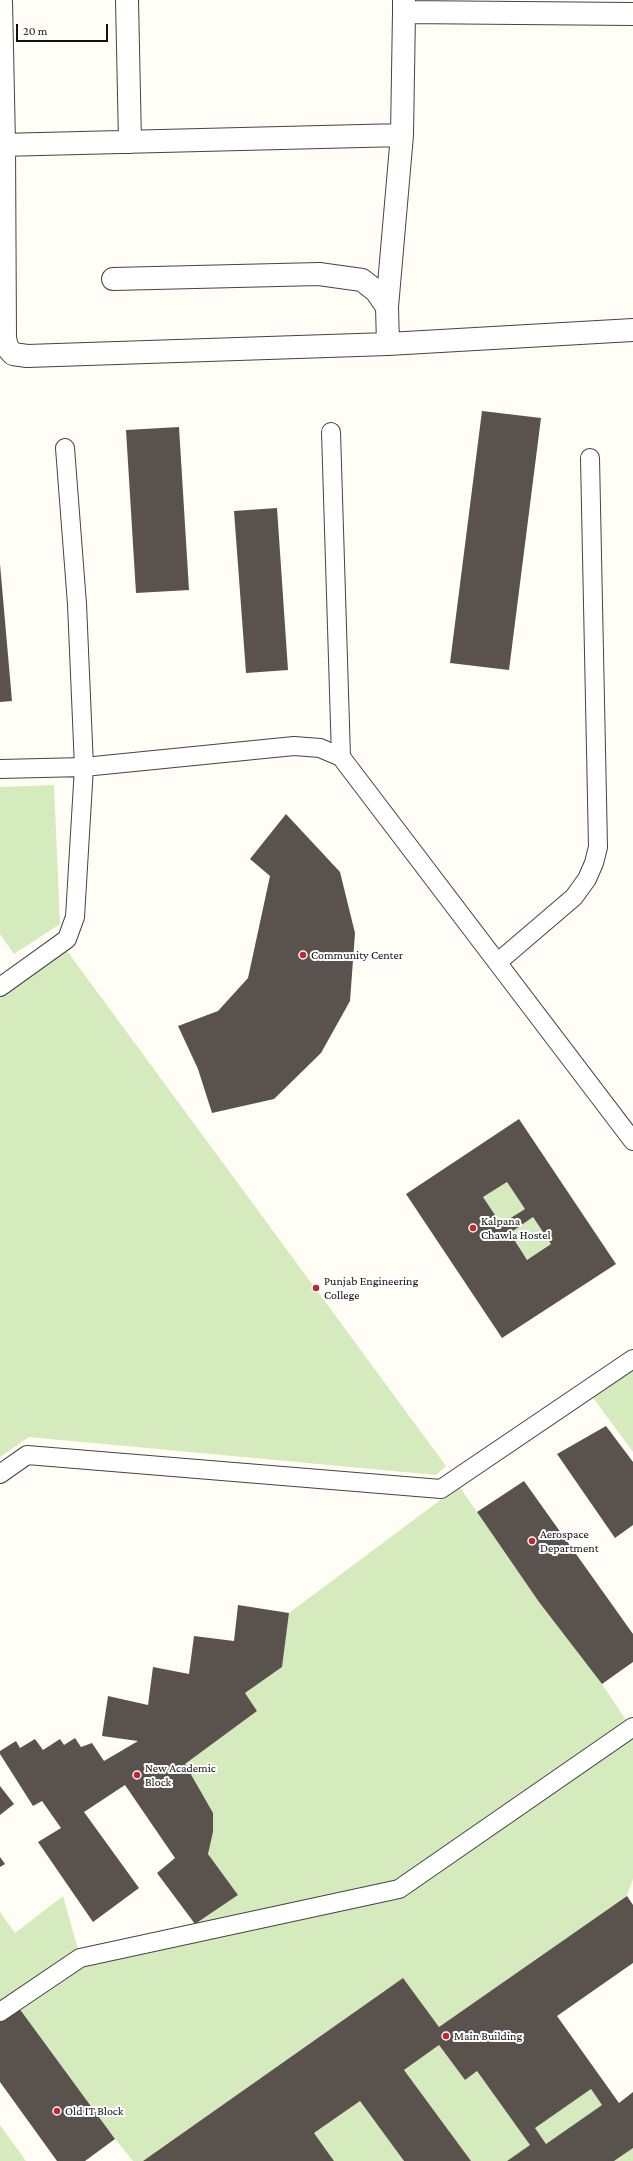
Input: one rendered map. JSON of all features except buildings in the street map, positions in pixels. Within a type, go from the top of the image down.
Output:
[{"type":"street","points":[[1,0],[5,338],[7,347],[13,354],[35,356],[388,344],[633,330]]},
{"type":"street","points":[[127,0],[130,142]]},
{"type":"street","points":[[388,344],[387,307],[402,135],[404,6],[633,14]]},
{"type":"street","points":[[2,145],[402,135]]},
{"type":"street","points":[[113,279],[319,274],[362,280],[376,291],[387,307]]},
{"type":"lane","points":[[331,432],[341,757]]},
{"type":"lane","points":[[0,987],[58,948],[67,939],[75,917],[84,767],[77,604],[65,448]]},
{"type":"lane","points":[[498,962],[574,897],[587,878],[594,863],[598,847],[590,458]]},
{"type":"lane","points":[[0,769],[84,767],[294,746],[320,748],[341,757],[633,1141]]},
{"type":"lane","points":[[0,1474],[27,1455],[441,1489],[633,1359]]},
{"type":"lane","points":[[0,2012],[80,1958],[399,1889],[633,1727]]},
{"type":"green space","points":[[54,785],[60,924],[14,954],[0,934],[0,787]]},
{"type":"green space","points":[[67,951],[446,1466],[436,1475],[29,1437],[0,1457],[0,995]]},
{"type":"green space","points":[[507,1182],[525,1209],[501,1224],[483,1197]]},
{"type":"green space","points":[[533,1217],[551,1244],[527,1260],[510,1233]]},
{"type":"green space","points":[[633,1366],[633,1452],[591,1395]]},
{"type":"green space","points":[[459,1486],[539,1602],[602,1684],[630,1726],[398,1885],[195,1924],[238,1895],[208,1854],[213,1832],[185,1764],[257,1711],[245,1693],[282,1667],[289,1613]]},
{"type":"green space","points":[[633,1728],[633,1879],[627,1896],[439,2027],[403,1978],[143,2161],[133,2161],[115,2139],[16,2004],[81,1964],[400,1894]]},
{"type":"green space","points":[[63,1896],[79,1953],[0,2007],[0,1912],[15,1933]]},
{"type":"green space","points":[[439,2045],[465,2080],[477,2071],[530,2145],[507,2161],[471,2161],[404,2070]]},
{"type":"green space","points":[[591,2089],[602,2105],[546,2144],[535,2128]]},
{"type":"green space","points":[[360,2101],[404,2161],[334,2161],[314,2133]]},
{"type":"green space","points":[[0,2125],[26,2161],[0,2161]]},
{"type":"green space","points":[[633,2148],[633,2161],[614,2161]]},
{"type":"place","name":"Community Center","points":[[303,955]]},
{"type":"place","name":"Kalpana Chawla Hostel","points":[[473,1228]]},
{"type":"place","name":"Punjab Engineering College","points":[[316,1288]]},
{"type":"place","name":"Aerospace Department","points":[[532,1541]]},
{"type":"place","name":"New Academic Block","points":[[137,1775]]},
{"type":"place","name":"Main Building","points":[[446,2036]]},
{"type":"place","name":"Old IT Block","points":[[57,2111]]}]
